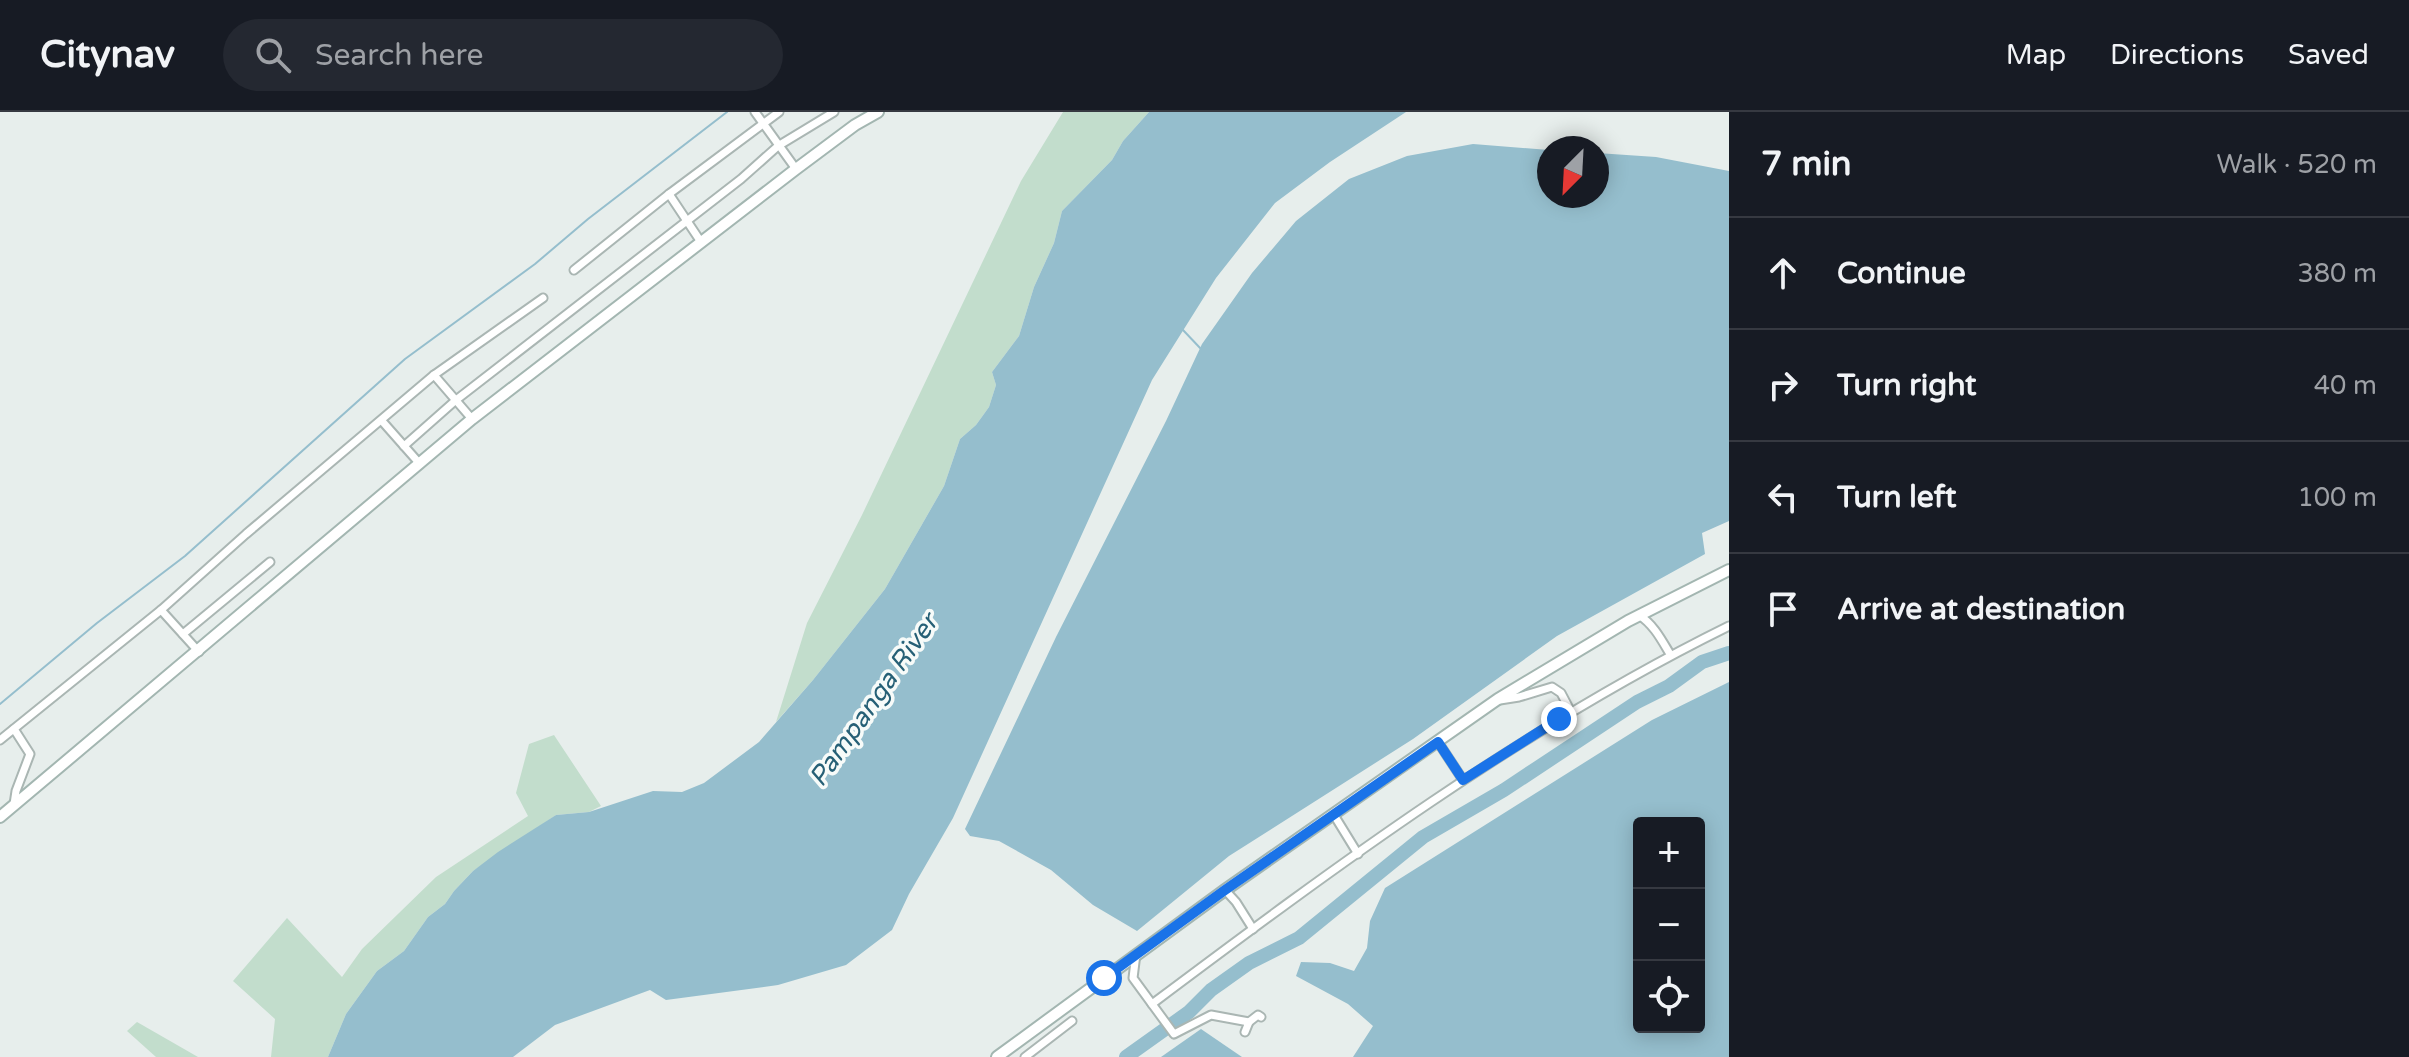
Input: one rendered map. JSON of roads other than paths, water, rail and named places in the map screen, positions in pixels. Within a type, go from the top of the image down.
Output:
[{"type":"street","points":[[755,112],[796,169]]},
{"type":"street","points":[[574,270],[779,112]]},
{"type":"street","points":[[404,446],[456,400],[741,179],[778,146],[834,112]]},
{"type":"street","points":[[855,125],[862,112]]},
{"type":"street","points":[[0,817],[472,419],[796,169],[855,125],[878,112]]},
{"type":"street","points":[[669,194],[701,242]]},
{"type":"street","points":[[0,740],[161,610],[434,375],[543,298]]},
{"type":"street","points":[[434,375],[472,419]]},
{"type":"street","points":[[382,421],[420,464]]},
{"type":"street","points":[[183,634],[270,562]]},
{"type":"street","points":[[997,1057],[1225,890],[1498,699],[1639,615],[1729,570]]},
{"type":"street","points":[[161,610],[199,652]]},
{"type":"street","points":[[1639,615],[1657,632],[1670,654]]},
{"type":"street","points":[[1152,1004],[1463,780],[1670,654],[1729,626]]},
{"type":"street","points":[[1498,699],[1519,697],[1552,687],[1561,693],[1571,712]]},
{"type":"street","points":[[14,729],[30,754],[16,791],[14,807]]},
{"type":"street","points":[[1438,742],[1463,780]]},
{"type":"street","points":[[1334,815],[1358,854]]},
{"type":"street","points":[[1225,890],[1253,929]]},
{"type":"street","points":[[1136,954],[1133,978],[1174,1034],[1211,1015],[1249,1022]]},
{"type":"street","points":[[1245,1032],[1249,1022],[1258,1015],[1261,1017]]},
{"type":"street","points":[[1025,1057],[1072,1021]]},
{"type":"water","name":"Pampanga River","points":[[1149,112],[1406,112],[1275,203],[1216,278],[1152,380],[953,818],[892,930],[846,965],[778,985],[666,1000],[650,990],[555,1025],[513,1057],[328,1057],[346,1014],[377,971],[404,951],[428,917],[445,904],[473,871],[556,815],[589,812],[653,791],[682,792],[704,783],[759,742],[813,680],[885,589],[944,486],[960,439],[976,425],[989,407],[996,385],[992,372],[1019,336],[1034,287],[1054,243],[1062,211],[1112,160],[1123,141]]},
{"type":"water","points":[[1473,144],[1537,149],[1537,208],[1609,208],[1609,154],[1656,157],[1729,171],[1729,521],[1702,533],[1705,554],[1557,636],[1413,739],[1229,856],[1137,931],[1093,905],[1051,870],[999,841],[970,836],[965,829],[1056,637],[1202,344],[1252,273],[1296,221],[1349,179],[1407,156]]},
{"type":"water","points":[[1729,682],[1729,1057],[1353,1057],[1373,1026],[1348,1004],[1296,976],[1301,962],[1330,963],[1354,971],[1367,948],[1370,921],[1385,888],[1652,720]]},
{"type":"water","points":[[1201,1029],[1242,1057],[1161,1057]]},
{"type":"waterway","points":[[0,704],[97,623],[185,556],[405,359],[535,264],[727,112]]},
{"type":"waterway","points":[[1183,330],[1201,349]]},
{"type":"waterway","points":[[1126,1057],[1189,1012],[1211,990],[1249,963],[1299,938],[1423,837],[1504,790],[1702,662],[1729,653]]}]
